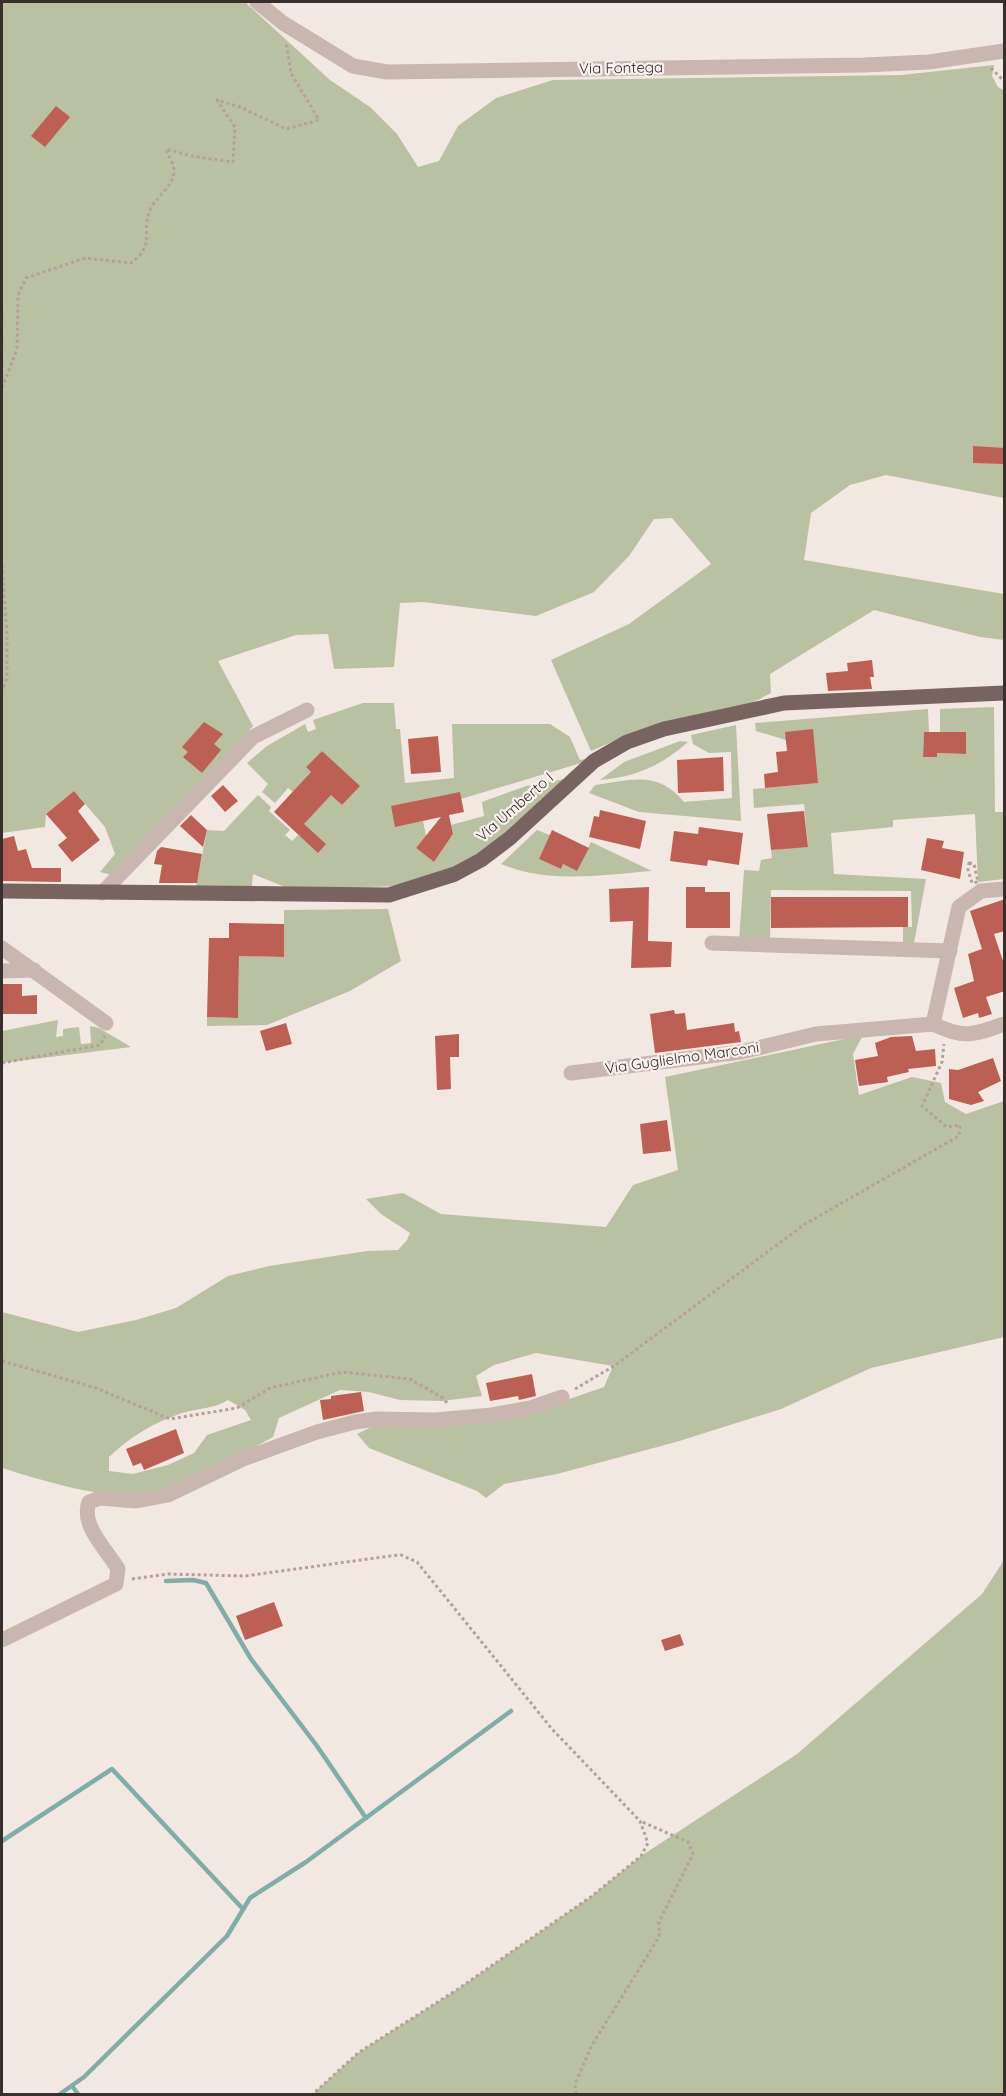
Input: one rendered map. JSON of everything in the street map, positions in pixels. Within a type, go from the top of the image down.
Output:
[{"type":"main road","name":"Via Umberto I","points":[[2,891],[389,894],[438,880],[481,860],[510,838],[594,761],[627,742],[664,729],[784,703],[1005,693]]},
{"type":"street","name":"Via Fontega","points":[[257,2],[283,23],[353,66],[387,72],[864,65],[929,62],[1005,51]]},
{"type":"street","points":[[102,893],[253,737],[307,710]]},
{"type":"street","points":[[1005,889],[981,891],[959,907],[933,1024],[953,1034],[974,1035],[1005,1024]]},
{"type":"street","points":[[711,943],[950,951]]},
{"type":"street","points":[[2,948],[105,1023]]},
{"type":"street","points":[[2,970],[34,970]]},
{"type":"street","name":"Via Guglielmo Marconi","points":[[571,1073],[741,1052],[816,1034],[933,1024]]},
{"type":"street","points":[[2,1640],[116,1584],[118,1569],[88,1523],[86,1510],[89,1502],[100,1498],[136,1501],[168,1495],[243,1459],[317,1432],[355,1422],[458,1418],[531,1408],[562,1397]]},
{"type":"path","points":[[2,388],[17,349],[18,295],[26,278],[86,258],[131,263],[143,254],[148,240],[146,225],[151,208],[166,190],[174,170],[166,148],[191,156],[233,162],[236,127],[217,100],[240,107],[286,129],[319,120],[291,73],[283,23]]},
{"type":"path","points":[[2,305],[2,388]]},
{"type":"path","points":[[2,566],[7,635],[7,678],[2,691]]},
{"type":"path","points":[[969,863],[974,864],[978,882],[972,883],[968,870],[969,863]]},
{"type":"path","points":[[2,1063],[100,1045],[106,1032],[105,1023]]},
{"type":"path","points":[[562,1397],[614,1366],[805,1224],[959,1136],[960,1125],[947,1127],[922,1106],[942,1062],[944,1044],[933,1024]]},
{"type":"path","points":[[2,1361],[96,1388],[170,1419],[237,1408],[270,1388],[342,1372],[410,1378],[443,1398],[458,1418]]},
{"type":"path","points":[[116,1584],[168,1574],[245,1576],[390,1556],[410,1557],[552,1729],[640,1821],[688,1842],[693,1854],[659,1922],[658,1937],[592,2045],[575,2085],[576,2094]]},
{"type":"path","points":[[313,2094],[358,2053],[458,1989],[592,1896],[641,1856],[648,1843],[640,1821]]},
{"type":"green space","points":[[2,2],[245,2],[330,80],[370,107],[397,134],[418,167],[439,161],[458,126],[496,98],[553,80],[901,75],[994,65],[992,76],[998,87],[1004,90],[1004,498],[886,475],[850,485],[811,513],[804,560],[1004,594],[1004,640],[980,637],[874,610],[770,674],[771,693],[746,706],[642,729],[591,751],[551,660],[629,624],[711,564],[672,518],[654,519],[629,556],[594,592],[536,616],[423,602],[400,603],[394,667],[334,669],[328,634],[296,635],[218,661],[253,726],[199,787],[112,875],[100,872],[115,854],[105,827],[74,791],[46,814],[45,827],[2,833]]},
{"type":"green space","points":[[363,703],[394,703],[396,729],[400,729],[405,783],[454,778],[452,724],[550,724],[570,737],[580,760],[586,759],[581,763],[461,799],[395,826],[423,821],[426,836],[416,848],[434,862],[453,834],[451,825],[484,816],[482,802],[526,786],[565,779],[468,863],[404,886],[290,889],[253,874],[251,894],[195,892],[207,830],[224,831],[258,795],[271,807],[269,811],[290,830],[285,835],[292,841],[298,835],[304,839],[304,824],[329,793],[342,805],[359,786],[322,751],[306,767],[311,772],[293,792],[288,788],[275,803],[262,792],[268,784],[247,763],[267,746],[305,724],[308,732],[316,729],[313,720]]},
{"type":"green space","points":[[994,707],[995,812],[1004,812],[1004,879],[978,882],[975,814],[893,820],[893,827],[831,833],[834,874],[926,879],[914,943],[903,943],[903,927],[912,927],[911,891],[771,890],[770,942],[739,941],[744,870],[759,871],[761,860],[772,858],[771,850],[808,846],[804,804],[754,808],[753,789],[817,783],[786,740],[756,731],[755,723],[928,709],[929,732],[924,732],[923,757],[937,757],[937,753],[965,754],[966,732],[940,732],[940,709]]},
{"type":"green space","points":[[736,725],[741,821],[639,812],[589,793],[595,785],[643,780],[664,785],[684,802],[732,798],[731,752],[709,753],[693,744],[691,735]]},
{"type":"green space","points":[[680,741],[688,742],[658,764],[636,773],[600,780],[624,762]]},
{"type":"green space","points":[[537,830],[550,835],[539,859],[561,869],[563,864],[577,871],[591,842],[652,871],[595,876],[557,876],[519,870],[501,864]]},
{"type":"green space","points":[[388,909],[401,961],[350,991],[267,1025],[207,1026],[207,1017],[238,1018],[239,956],[284,957],[284,910]]},
{"type":"green space","points":[[58,1020],[56,1037],[63,1036],[63,1029],[79,1027],[81,1044],[91,1043],[90,1026],[99,1028],[131,1047],[2,1063],[2,1031]]},
{"type":"green space","points":[[863,1035],[853,1054],[859,1095],[912,1077],[941,1083],[945,1102],[966,1114],[1004,1101],[1004,1337],[871,1368],[781,1409],[676,1442],[557,1474],[504,1484],[486,1498],[477,1491],[369,1448],[357,1434],[375,1425],[529,1413],[604,1387],[613,1366],[536,1353],[494,1365],[476,1376],[482,1396],[442,1401],[400,1400],[369,1392],[340,1390],[279,1418],[273,1437],[220,1466],[193,1479],[145,1493],[103,1493],[82,1490],[2,1468],[2,1312],[78,1332],[136,1320],[176,1308],[228,1276],[269,1266],[367,1251],[398,1250],[410,1233],[381,1214],[366,1199],[403,1193],[441,1214],[606,1227],[633,1185],[678,1170],[665,1077]],"holes":[[[228,1400],[245,1410],[251,1420],[207,1435],[194,1453],[168,1465],[133,1474],[109,1471],[109,1457],[134,1436],[161,1421]]]},
{"type":"green space","points":[[1004,1560],[1004,2094],[313,2094],[358,2053],[458,1989],[592,1896],[641,1856],[797,1754],[982,1594]]},
{"type":"building","points":[[56,106],[70,117],[45,147],[31,136]]},
{"type":"building","points":[[973,446],[1005,448],[1005,464],[973,463]]},
{"type":"building","points":[[872,660],[874,677],[870,677],[872,689],[828,691],[826,673],[848,671],[847,663]]},
{"type":"building","points":[[204,722],[223,734],[214,744],[221,750],[202,773],[183,757],[188,752],[182,747]]},
{"type":"building","points":[[813,729],[818,783],[765,788],[764,774],[778,772],[776,752],[787,751],[785,732]]},
{"type":"building","points":[[924,732],[966,732],[966,754],[937,753],[937,757],[923,757]]},
{"type":"building","points":[[438,736],[441,772],[411,774],[408,739]]},
{"type":"building","points":[[322,751],[360,786],[342,805],[331,795],[304,824],[326,844],[318,853],[274,812],[311,772],[306,767]]},
{"type":"building","points":[[723,757],[724,791],[678,793],[677,760]]},
{"type":"building","points":[[223,785],[238,801],[225,812],[211,796]]},
{"type":"building","points":[[74,791],[85,804],[78,811],[100,840],[72,862],[58,845],[67,838],[46,814]]},
{"type":"building","points":[[460,792],[464,812],[449,815],[453,834],[434,862],[416,848],[441,817],[395,827],[391,806]]},
{"type":"building","points":[[600,810],[646,821],[640,849],[589,837],[594,816],[599,817]]},
{"type":"building","points":[[804,811],[808,847],[771,850],[767,814]]},
{"type":"building","points":[[191,815],[207,830],[203,847],[180,826]]},
{"type":"building","points":[[699,827],[743,833],[739,865],[708,860],[707,866],[670,861],[674,831],[698,834]]},
{"type":"building","points":[[552,830],[589,848],[577,871],[563,864],[561,869],[539,859]]},
{"type":"building","points":[[14,836],[18,851],[26,849],[32,868],[61,868],[61,882],[2,881],[2,839]]},
{"type":"building","points":[[927,838],[944,841],[942,848],[964,852],[960,879],[921,870]]},
{"type":"building","points":[[161,847],[202,854],[197,883],[159,883],[162,865],[154,864],[157,851]]},
{"type":"building","points":[[649,887],[648,941],[672,942],[671,967],[631,968],[633,921],[610,922],[609,889]]},
{"type":"building","points":[[686,887],[705,887],[705,892],[730,892],[730,928],[686,928]]},
{"type":"building","points":[[771,897],[908,897],[908,927],[771,928]]},
{"type":"building","points":[[1005,899],[1005,931],[994,934],[1005,967],[1005,991],[986,997],[992,1014],[979,1018],[978,1013],[963,1018],[954,988],[974,981],[968,954],[982,949],[970,911]]},
{"type":"building","points":[[229,923],[284,924],[284,957],[239,956],[238,1018],[207,1017],[209,938],[229,938]]},
{"type":"building","points":[[2,984],[22,984],[22,996],[37,995],[37,1014],[2,1014]]},
{"type":"building","points":[[674,1010],[675,1014],[685,1013],[687,1030],[734,1023],[735,1032],[739,1031],[741,1042],[655,1053],[650,1014]]},
{"type":"building","points":[[286,1023],[292,1044],[266,1051],[260,1031]]},
{"type":"building","points":[[459,1034],[459,1057],[450,1057],[451,1089],[437,1090],[435,1036]]},
{"type":"building","points":[[912,1036],[916,1051],[935,1049],[936,1066],[908,1069],[909,1072],[887,1077],[888,1082],[859,1086],[855,1060],[878,1056],[875,1043],[891,1037]]},
{"type":"building","points":[[993,1058],[1001,1081],[978,1092],[984,1101],[971,1105],[949,1099],[949,1069],[958,1070]]},
{"type":"building","points":[[667,1120],[671,1151],[643,1154],[640,1124]]},
{"type":"building","points":[[532,1374],[536,1396],[519,1400],[518,1396],[490,1401],[486,1383]]},
{"type":"building","points":[[361,1392],[364,1411],[323,1420],[320,1400],[331,1399],[331,1396]]},
{"type":"building","points":[[176,1429],[184,1453],[144,1470],[141,1463],[133,1466],[126,1449]]},
{"type":"building","points":[[274,1602],[283,1626],[245,1640],[236,1616]]},
{"type":"building","points":[[680,1634],[684,1645],[665,1651],[661,1640]]},
{"type":"waterway","points":[[166,1581],[193,1580],[206,1583],[251,1659],[317,1746],[366,1818]]},
{"type":"waterway","points":[[60,2094],[84,2077],[227,1936],[250,1898],[306,1862],[511,1711]]},
{"type":"waterway","points":[[2,1841],[112,1769],[243,1909]]},
{"type":"waterway","points":[[72,2086],[78,2094]]}]
